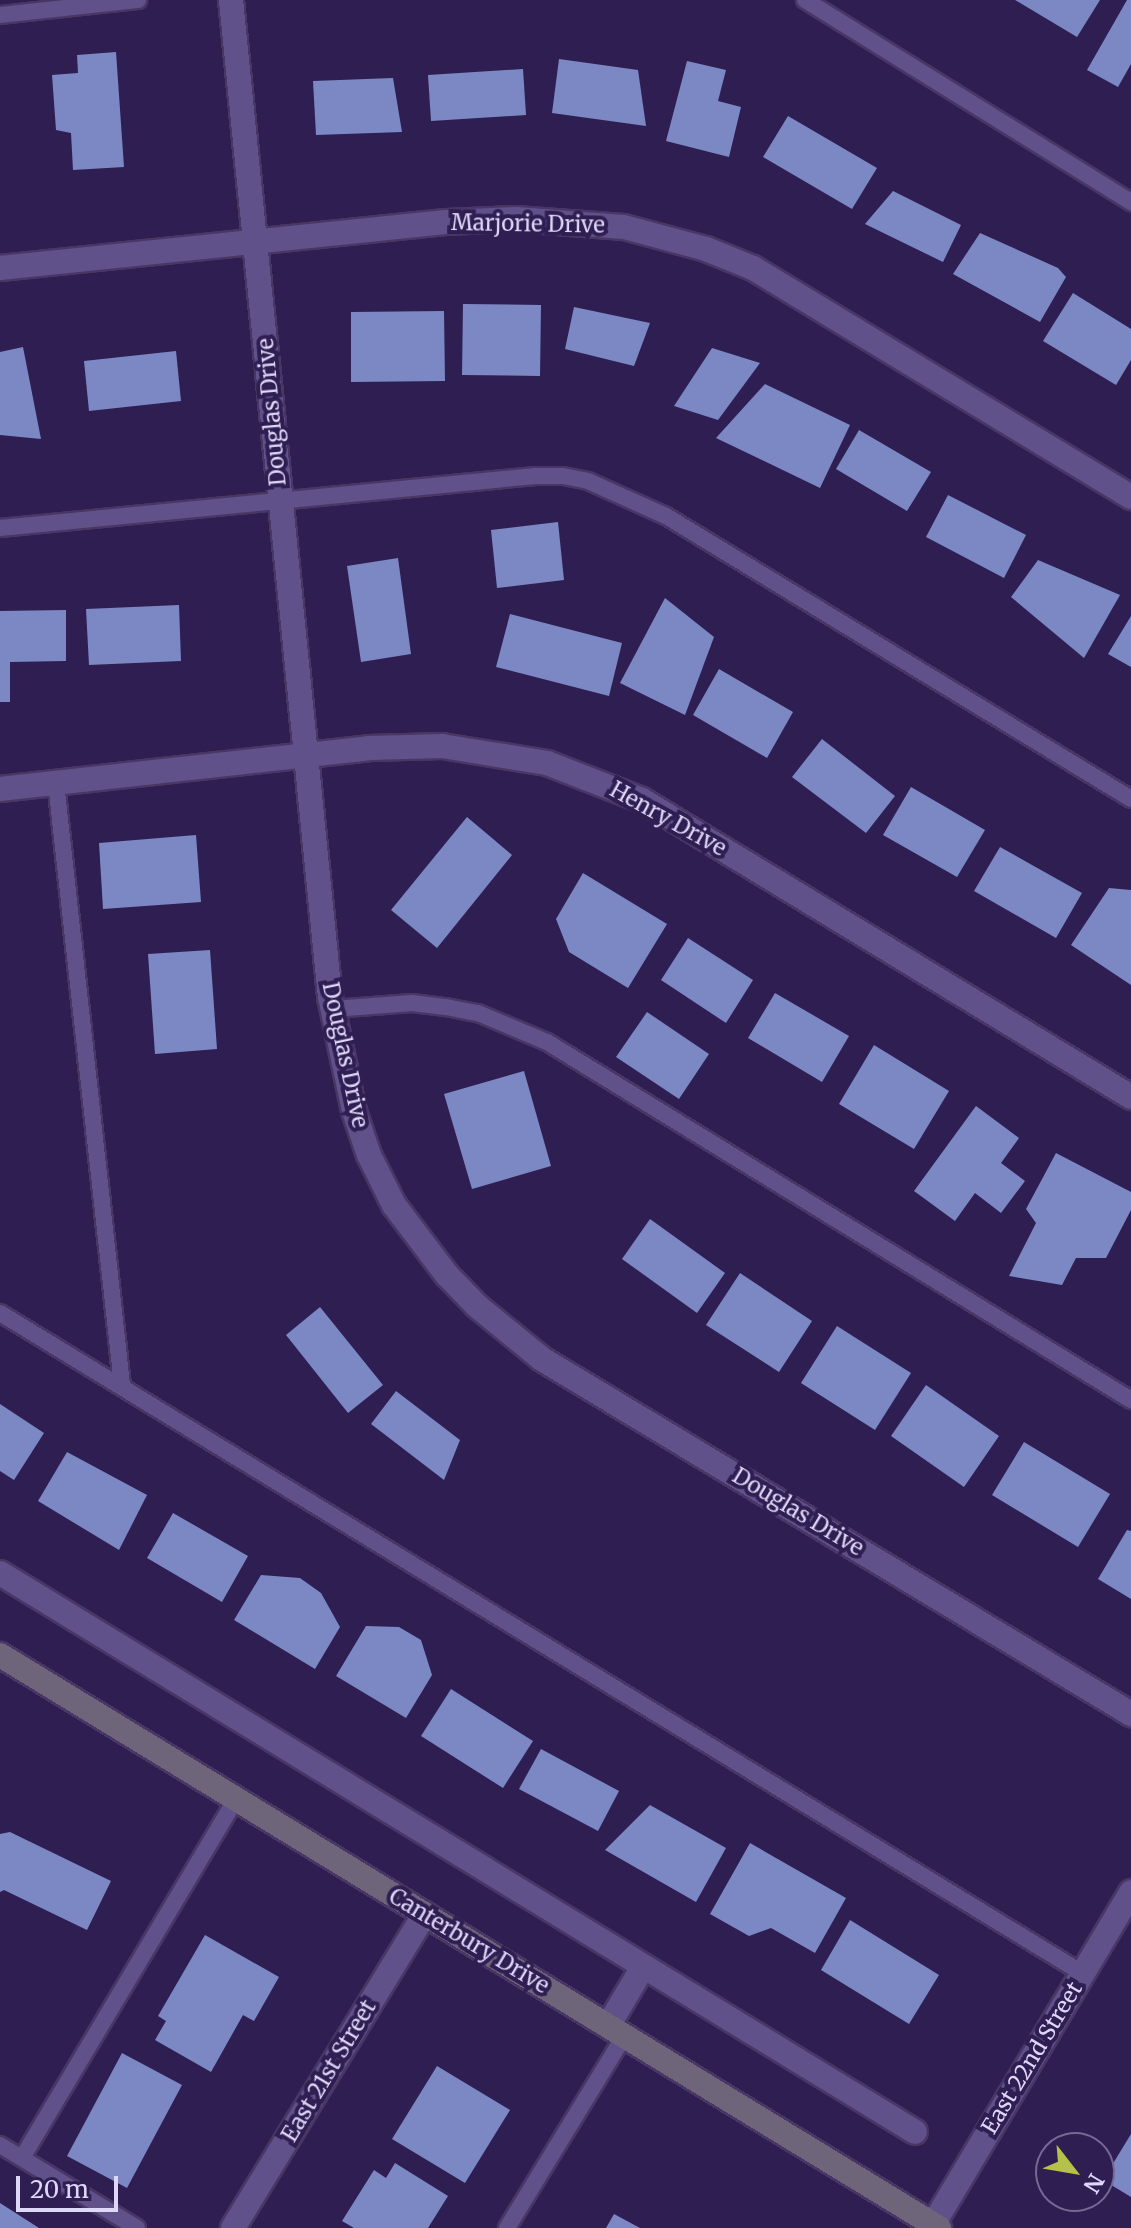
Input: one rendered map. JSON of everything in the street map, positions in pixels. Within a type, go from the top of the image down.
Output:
[{"type":"main road","name":"Canterbury Drive","points":[[0,1655],[934,2227]]},
{"type":"street","name":"Douglas Drive","points":[[231,0],[333,1009],[354,1111],[379,1176],[410,1230],[477,1306],[542,1359],[1131,1714]]},
{"type":"street","name":"Marjorie Drive","points":[[0,268],[255,239],[446,222],[516,219],[587,222],[661,235],[753,268],[1131,497]]},
{"type":"street","name":"Henry Drive","points":[[0,789],[306,754],[442,746],[524,757],[611,786],[642,800],[1131,1097]]},
{"type":"street","points":[[0,1573],[915,2132]]},
{"type":"street","name":"East 22nd Street","points":[[934,2227],[1131,1892]]},
{"type":"street","name":"East 21st Street","points":[[233,2228],[425,1914]]},
{"type":"street","points":[[616,2031],[643,1967]]},
{"type":"lane","points":[[0,15],[138,0]]},
{"type":"lane","points":[[805,0],[1131,202]]},
{"type":"lane","points":[[0,528],[280,499],[563,476],[609,488],[666,516],[1131,799]]},
{"type":"lane","points":[[56,783],[122,1385]]},
{"type":"lane","points":[[333,1009],[412,1003],[446,1007],[478,1013],[547,1042],[1131,1400]]},
{"type":"lane","points":[[0,1313],[1082,1973]]},
{"type":"lane","points":[[22,2158],[236,1799]]},
{"type":"lane","points":[[507,2228],[616,2031]]},
{"type":"lane","points":[[0,2145],[137,2228]]},
{"type":"building","points":[[1015,0],[1100,0],[1077,37]]},
{"type":"building","points":[[1127,0],[1131,0],[1131,64],[1118,87],[1087,70]]},
{"type":"building","points":[[116,52],[124,167],[73,170],[71,133],[56,130],[52,75],[78,73],[77,55]]},
{"type":"building","points":[[559,59],[638,70],[646,126],[552,113]]},
{"type":"building","points":[[687,61],[726,70],[718,101],[741,107],[729,157],[666,141]]},
{"type":"building","points":[[523,69],[526,115],[431,121],[428,75]]},
{"type":"building","points":[[393,78],[402,132],[316,135],[313,81]]},
{"type":"building","points":[[788,116],[877,168],[852,209],[763,157]]},
{"type":"building","points":[[893,191],[961,225],[943,262],[865,224]]},
{"type":"building","points":[[980,233],[1058,268],[1066,277],[1040,322],[953,274]]},
{"type":"building","points":[[1073,293],[1131,329],[1131,360],[1116,385],[1043,341]]},
{"type":"building","points":[[463,304],[541,305],[540,376],[462,375]]},
{"type":"building","points":[[574,307],[650,323],[634,366],[565,349]]},
{"type":"building","points":[[444,311],[445,381],[351,382],[351,312]]},
{"type":"building","points":[[23,347],[41,439],[0,435],[0,352]]},
{"type":"building","points":[[712,348],[760,363],[718,420],[674,406]]},
{"type":"building","points":[[176,351],[181,401],[89,411],[84,361]]},
{"type":"building","points":[[765,384],[850,425],[820,488],[716,438]]},
{"type":"building","points":[[859,430],[931,472],[907,511],[836,469]]},
{"type":"building","points":[[948,495],[1026,535],[1004,578],[926,537]]},
{"type":"building","points":[[558,522],[564,580],[497,588],[491,530]]},
{"type":"building","points":[[398,558],[411,654],[361,662],[347,566]]},
{"type":"building","points":[[1038,560],[1120,595],[1084,658],[1011,597]]},
{"type":"building","points":[[665,598],[714,637],[685,715],[620,683]]},
{"type":"building","points":[[179,605],[181,661],[89,665],[86,609]]},
{"type":"building","points":[[66,610],[66,661],[10,662],[10,702],[0,702],[0,611]]},
{"type":"building","points":[[510,614],[622,643],[609,696],[496,667]]},
{"type":"building","points":[[1131,616],[1131,667],[1108,654]]},
{"type":"building","points":[[719,669],[793,712],[767,758],[693,715]]},
{"type":"building","points":[[822,739],[895,796],[866,833],[792,777]]},
{"type":"building","points":[[911,787],[985,830],[957,877],[883,835]]},
{"type":"building","points":[[467,817],[512,855],[437,948],[391,910]]},
{"type":"building","points":[[196,835],[201,902],[103,909],[99,843]]},
{"type":"building","points":[[1000,847],[1082,893],[1056,938],[974,891]]},
{"type":"building","points":[[583,873],[667,924],[628,988],[569,952],[556,919]]},
{"type":"building","points":[[1109,888],[1131,890],[1131,985],[1071,945]]},
{"type":"building","points":[[688,938],[753,980],[726,1023],[661,980]]},
{"type":"building","points":[[210,950],[217,1049],[155,1054],[148,954]]},
{"type":"building","points":[[775,993],[849,1036],[822,1082],[748,1038]]},
{"type":"building","points":[[647,1012],[709,1054],[679,1099],[616,1057]]},
{"type":"building","points":[[874,1045],[949,1091],[914,1149],[839,1104]]},
{"type":"building","points":[[524,1071],[551,1166],[472,1189],[444,1094]]},
{"type":"building","points":[[976,1106],[1019,1138],[1001,1163],[1025,1181],[1001,1213],[975,1193],[955,1221],[914,1191]]},
{"type":"building","points":[[1056,1153],[1131,1192],[1131,1210],[1106,1258],[1076,1258],[1062,1285],[1009,1276],[1036,1223],[1026,1209]]},
{"type":"building","points":[[650,1219],[725,1273],[697,1313],[622,1259]]},
{"type":"building","points":[[740,1273],[812,1321],[779,1372],[706,1325]]},
{"type":"building","points":[[320,1307],[383,1385],[348,1413],[286,1335]]},
{"type":"building","points":[[837,1326],[911,1373],[875,1430],[801,1383]]},
{"type":"building","points":[[926,1385],[999,1436],[964,1487],[891,1436]]},
{"type":"building","points":[[396,1391],[460,1440],[444,1480],[371,1424]]},
{"type":"building","points":[[0,1404],[44,1433],[14,1480],[0,1471]]},
{"type":"building","points":[[1024,1442],[1110,1494],[1078,1547],[992,1495]]},
{"type":"building","points":[[67,1452],[147,1495],[119,1550],[38,1501]]},
{"type":"building","points":[[173,1513],[248,1556],[222,1602],[147,1558]]},
{"type":"building","points":[[1127,1530],[1131,1531],[1131,1599],[1098,1579]]},
{"type":"building","points":[[261,1575],[300,1578],[321,1593],[340,1627],[315,1669],[234,1620]]},
{"type":"building","points":[[366,1626],[399,1627],[421,1640],[432,1675],[406,1718],[336,1676]]},
{"type":"building","points":[[451,1689],[533,1741],[503,1788],[421,1736]]},
{"type":"building","points":[[541,1749],[619,1791],[598,1831],[519,1789]]},
{"type":"building","points":[[650,1805],[726,1848],[696,1902],[605,1850]]},
{"type":"building","points":[[10,1832],[111,1881],[87,1930],[4,1890],[0,1892],[0,1834]]},
{"type":"building","points":[[750,1843],[846,1898],[815,1953],[771,1928],[749,1936],[710,1914]]},
{"type":"building","points":[[850,1920],[939,1975],[909,2024],[821,1970]]},
{"type":"building","points":[[205,1935],[279,1977],[254,2021],[243,2015],[211,2072],[155,2040],[166,2021],[158,2016]]},
{"type":"building","points":[[122,2053],[182,2085],[127,2188],[67,2156]]},
{"type":"building","points":[[437,2066],[510,2110],[465,2183],[392,2139]]},
{"type":"building","points":[[1131,2134],[1131,2197],[1115,2187],[1115,2160]]},
{"type":"building","points":[[395,2163],[448,2196],[428,2228],[354,2228],[342,2221],[374,2170],[386,2178]]},
{"type":"building","points":[[0,2203],[39,2228],[0,2228]]},
{"type":"building","points":[[614,2214],[640,2228],[606,2228]]}]
